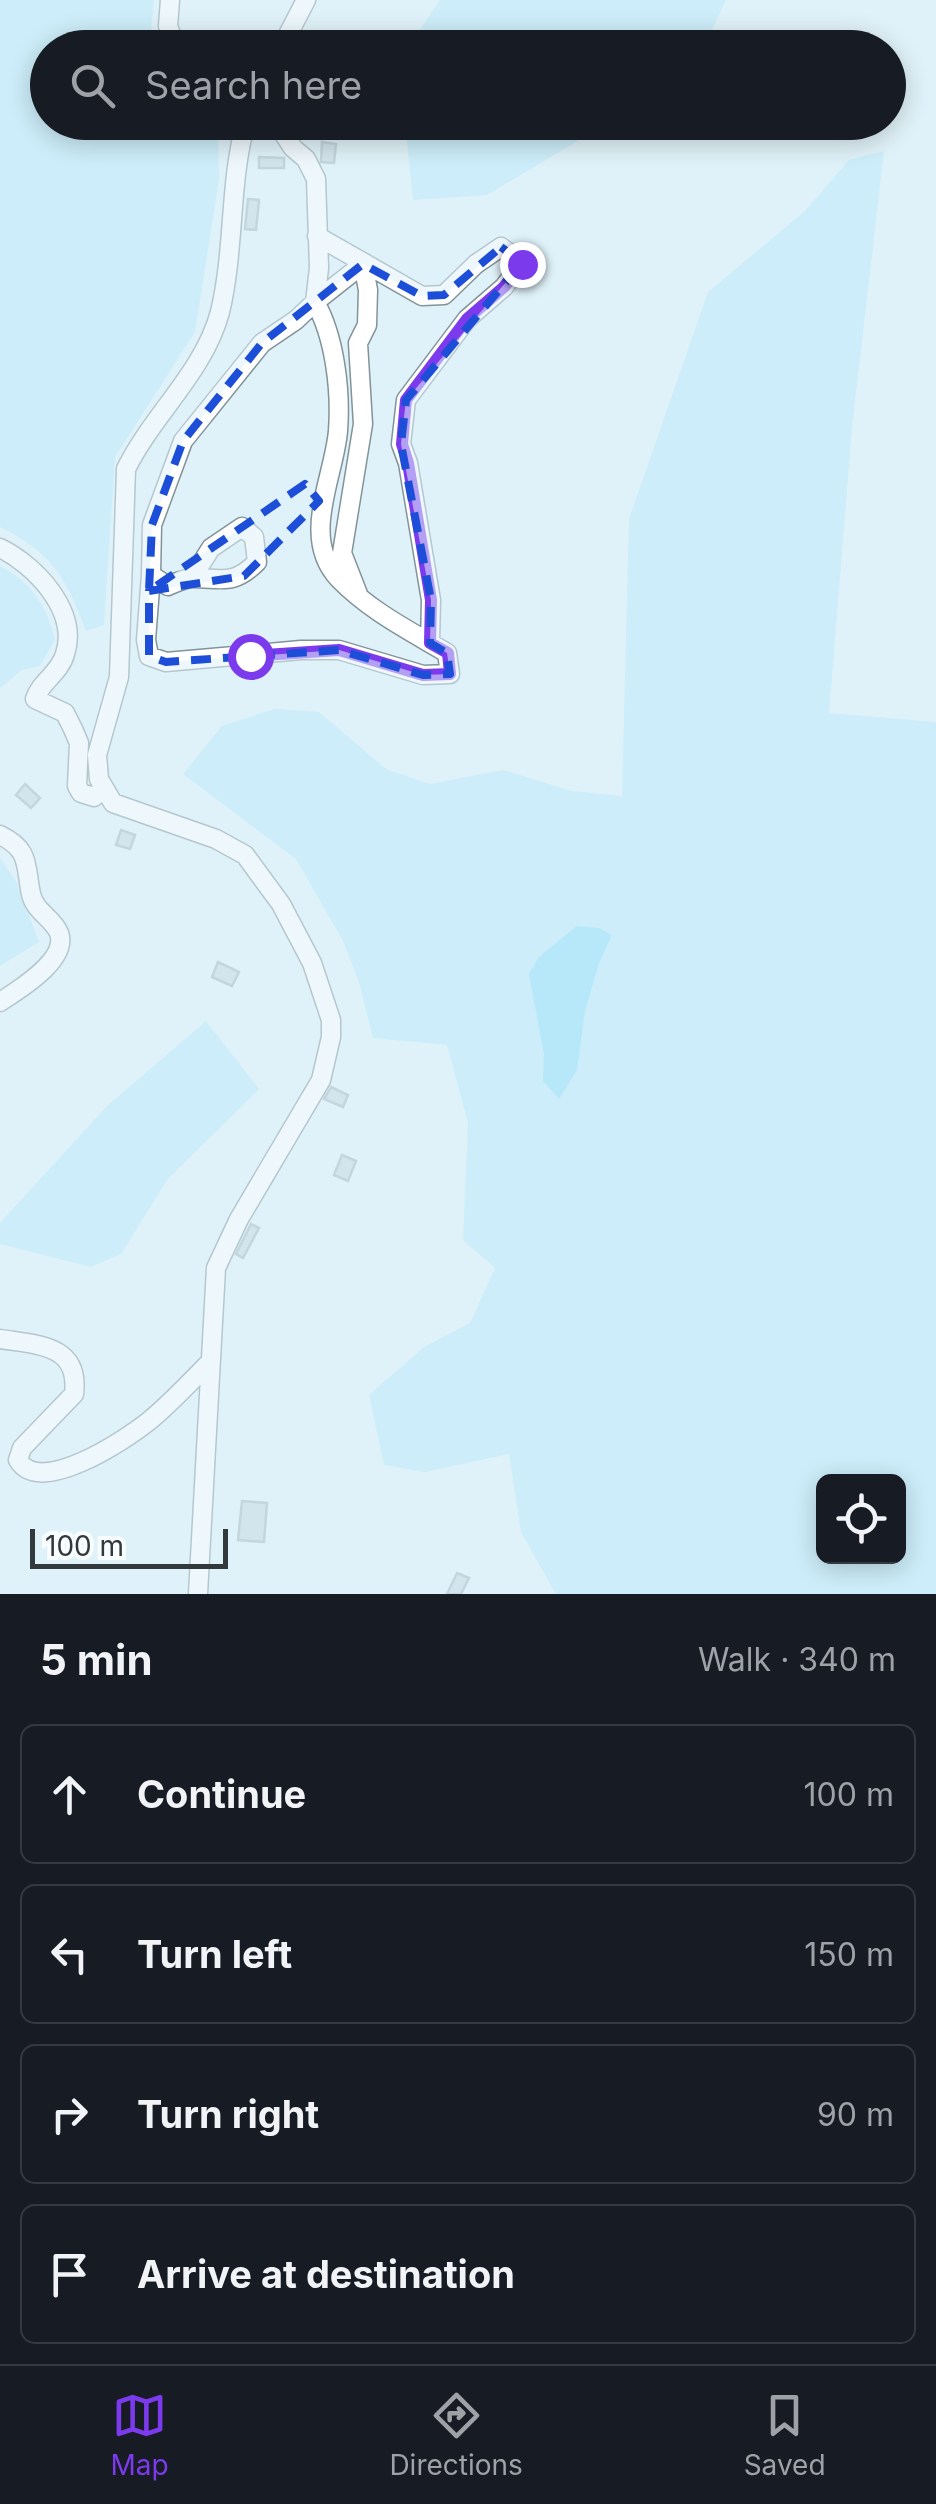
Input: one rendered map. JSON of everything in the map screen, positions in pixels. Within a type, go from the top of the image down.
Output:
[{"type":"street","points":[[169,30],[170,0]]},
{"type":"street","points":[[290,30],[306,0]]},
{"type":"street","points":[[198,1594],[216,1268],[239,1219],[321,1080],[331,1020],[312,963],[260,872],[245,855],[216,839],[113,803],[104,790],[97,755],[119,677],[126,468],[139,443],[203,355],[219,313],[234,226],[242,140]]},
{"type":"street","points":[[288,140],[306,159],[316,180],[320,268],[316,302],[323,316],[336,377],[338,430],[322,506],[322,548],[337,577],[388,620],[448,653],[450,674],[423,675],[339,650],[166,662],[149,656],[146,640],[152,525],[184,442],[262,343],[316,302],[363,264]]},
{"type":"street","points":[[317,236],[422,296],[444,294],[501,247],[522,264],[504,287],[467,319],[406,400],[402,444],[431,600],[430,643]]},
{"type":"street","points":[[358,594],[342,553],[363,424],[358,343],[367,325],[368,290],[363,264]]},
{"type":"street","points":[[0,548],[34,571],[48,587],[64,618],[66,655],[35,699],[66,713],[79,743],[77,786],[81,793],[94,798],[104,790]]},
{"type":"street","points":[[151,575],[168,586],[192,578]]},
{"type":"street","points":[[0,836],[15,843],[23,854],[34,904],[58,930],[60,939],[55,956],[34,980],[0,1002]]},
{"type":"street","points":[[0,1338],[61,1352],[71,1364],[76,1382],[74,1394],[22,1448],[18,1460],[31,1472],[46,1474],[73,1465],[148,1422],[212,1361]]},
{"type":"highlighted area","points":[[501,247],[522,263],[406,400],[401,444],[431,600],[430,643],[447,653],[450,674],[423,675],[339,650],[166,662],[149,656],[149,591],[152,525],[183,441],[262,343],[363,264],[422,296],[444,295]],"holes":[[[305,484],[319,501],[244,576],[149,591]]]},
{"type":"shaded area","points":[[0,0],[154,0],[152,30],[30,30],[30,140],[218,140],[219,180],[195,332],[115,457],[104,625],[86,631],[72,596],[55,569],[33,547],[0,527]]},
{"type":"shaded area","points":[[440,0],[726,0],[712,30],[420,30]]},
{"type":"shaded area","points":[[407,140],[579,140],[487,195],[413,200]]},
{"type":"shaded area","points":[[884,151],[852,428],[829,713],[936,722],[936,1594],[556,1594],[521,1532],[509,1454],[425,1472],[384,1465],[369,1395],[424,1347],[470,1323],[495,1268],[463,1240],[468,1123],[447,1045],[373,1038],[359,982],[343,941],[296,859],[183,774],[222,726],[274,709],[319,712],[386,769],[430,784],[503,770],[572,791],[622,796],[629,519],[708,292],[805,211],[849,160]]},
{"type":"shaded area","points":[[0,566],[36,596],[55,639],[40,666],[22,670],[0,688]]},
{"type":"shaded area","points":[[0,858],[17,883],[39,942],[0,966]]},
{"type":"shaded area","points":[[577,926],[599,928],[612,935],[585,1011],[577,1070],[559,1099],[543,1081],[544,1054],[529,974],[539,957]]},
{"type":"shaded area","points":[[206,1021],[259,1089],[167,1180],[121,1254],[91,1267],[0,1244],[0,1223],[106,1107]]},
{"type":"building","points":[[322,142],[336,144],[334,163],[321,162]]},
{"type":"building","points":[[259,157],[284,158],[284,168],[259,168]]},
{"type":"building","points":[[248,199],[259,200],[256,230],[245,229]]},
{"type":"building","points":[[25,784],[40,798],[31,808],[16,795]]},
{"type":"building","points":[[121,830],[135,835],[130,849],[116,845]]},
{"type":"building","points":[[218,962],[239,972],[232,986],[212,977]]},
{"type":"building","points":[[331,1087],[348,1095],[343,1107],[324,1099]]},
{"type":"building","points":[[342,1155],[356,1161],[348,1181],[334,1175]]},
{"type":"building","points":[[251,1224],[259,1228],[243,1258],[236,1254]]},
{"type":"building","points":[[242,1501],[267,1503],[264,1542],[238,1540]]},
{"type":"building","points":[[457,1573],[469,1578],[461,1594],[447,1594]]},
{"type":"route","points":[[250,656],[339,650],[423,675],[450,674],[448,653],[430,643],[431,600],[402,444],[406,400],[467,319],[504,287],[522,264]]}]
